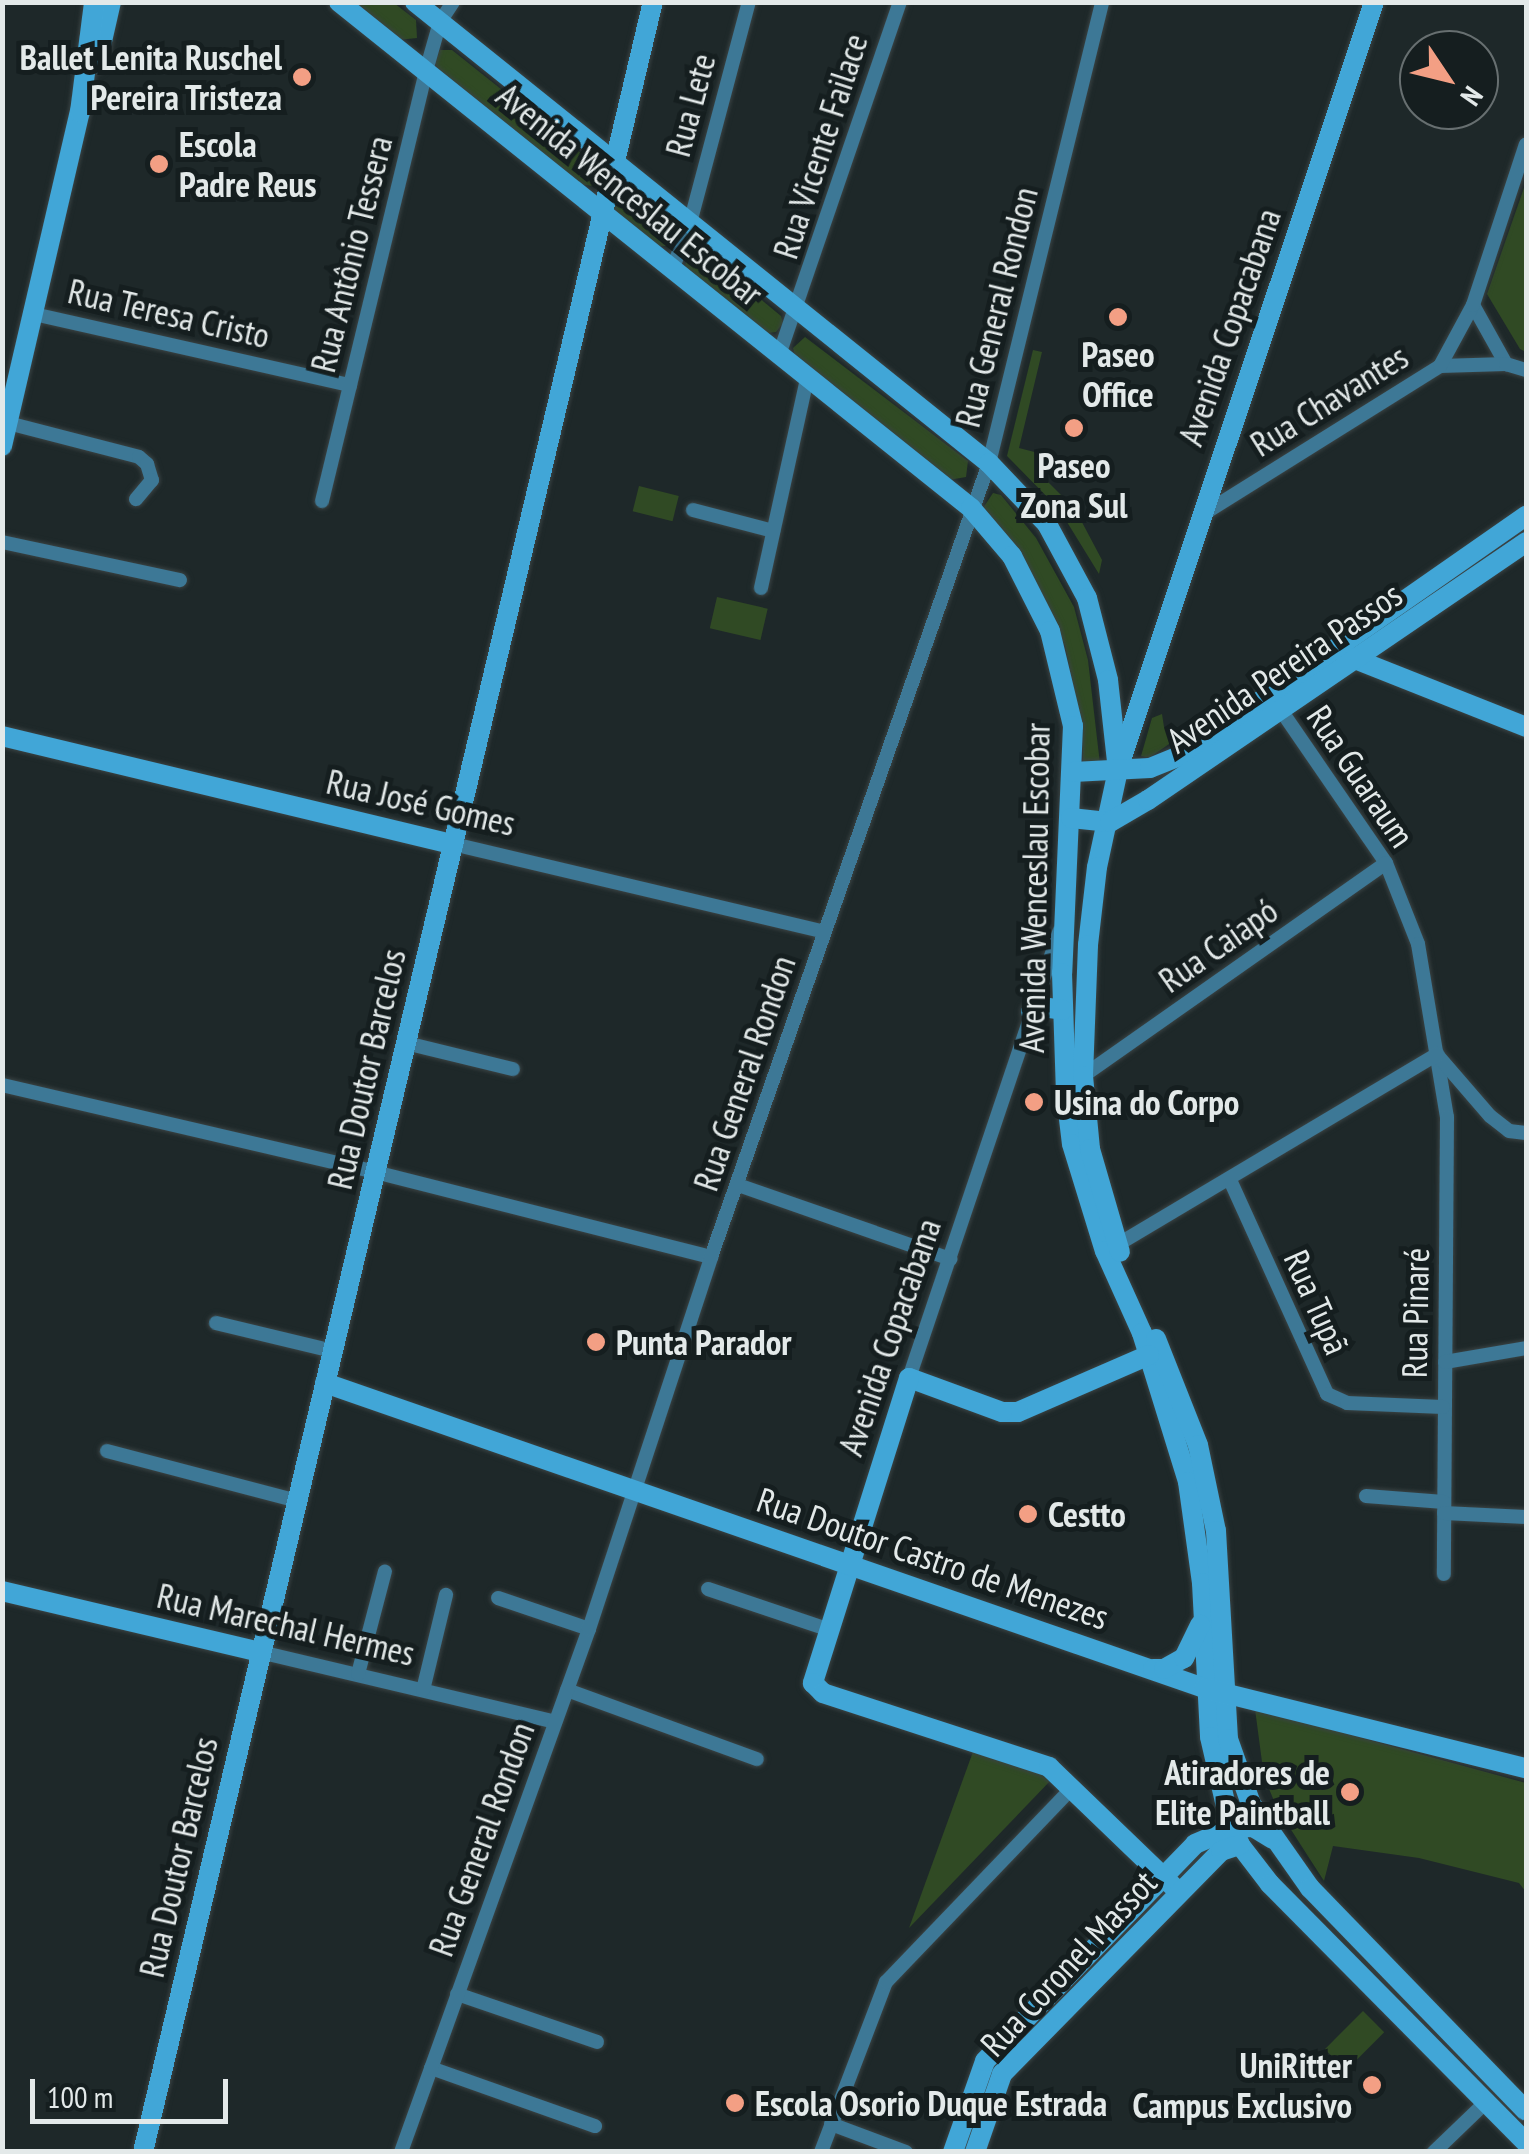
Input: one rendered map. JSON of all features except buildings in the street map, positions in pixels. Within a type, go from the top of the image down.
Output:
[{"type":"street","points":[[2,446],[80,112],[94,2]]},
{"type":"street","points":[[80,112],[94,76],[111,2]]},
{"type":"street","name":"Avenida Wenceslau Escobar","points":[[338,2],[971,508],[1012,556],[1050,631],[1073,726],[1071,818],[1062,921],[1072,1144],[1105,1251],[1149,1355],[1188,1482],[1198,1534],[1202,1616],[1214,1691],[1228,1739],[1251,1804],[1274,1840],[1324,1902],[1526,2111]]},
{"type":"street","name":"Avenida Wenceslau Escobar","points":[[415,2],[438,12],[615,162],[989,463],[1047,524],[1087,598],[1108,680],[1118,770],[1110,822],[1097,867],[1088,945],[1083,1076],[1090,1149],[1116,1245],[1198,1445],[1216,1531],[1216,1774],[1236,1836],[1270,1884],[1526,2143]]},
{"type":"street","name":"Rua Antônio Tessera","points":[[322,501],[438,12],[453,2]]},
{"type":"street","name":"Rua Doutor Barcelos","points":[[143,2152],[653,2]]},
{"type":"street","name":"Rua Lete","points":[[672,270],[690,223],[749,2]]},
{"type":"street","name":"Rua Vicente Failace","points":[[778,354],[797,309],[900,2]]},
{"type":"street","name":"Rua General Rondon","points":[[401,2152],[589,1629],[711,1257],[989,463],[1102,2]]},
{"type":"street","name":"Avenida Copacabana","points":[[1118,770],[1374,2]]},
{"type":"street","name":"Rua Chavantes","points":[[1200,516],[1440,366],[1473,305],[1526,144]]},
{"type":"street","points":[[1473,305],[1506,364]]},
{"type":"street","name":"Rua Teresa Cristo","points":[[34,314],[350,385]]},
{"type":"street","points":[[1440,366],[1506,364],[1526,370]]},
{"type":"street","points":[[761,588],[808,378]]},
{"type":"street","points":[[8,423],[139,457],[147,464],[152,480],[136,499]]},
{"type":"street","points":[[692,510],[774,531]]},
{"type":"street","name":"Avenida Pereira Passos","points":[[1110,822],[1187,761],[1524,530]]},
{"type":"street","points":[[2,542],[180,580]]},
{"type":"street","points":[[1344,654],[1526,726]]},
{"type":"street","points":[[1108,680],[1135,686],[1148,673]]},
{"type":"street","name":"Rua Guaraum","points":[[1275,701],[1386,863],[1418,944],[1437,1054]]},
{"type":"street","name":"Rua José Gomes","points":[[2,736],[824,932]]},
{"type":"street","name":"Avenida Pereira Passos","points":[[1073,772],[1150,768],[1187,761]]},
{"type":"street","points":[[1071,818],[1110,822]]},
{"type":"street","name":"Rua Caiapó","points":[[1083,1076],[1386,863]]},
{"type":"street","name":"Avenida Copacabana","points":[[1062,921],[848,1563],[812,1683],[823,1693],[1048,1767],[1070,1788]]},
{"type":"street","name":"Avenida Copacabana","points":[[1031,1012],[1088,945]]},
{"type":"street","points":[[1031,1012],[1054,1006],[1063,1010]]},
{"type":"street","points":[[406,1043],[514,1070]]},
{"type":"street","points":[[1116,1245],[1437,1054],[1490,1116],[1509,1131],[1526,1133]]},
{"type":"street","name":"Rua Pinaré","points":[[1437,1054],[1447,1117],[1444,1574]]},
{"type":"street","points":[[2,1085],[375,1172],[711,1257]]},
{"type":"street","name":"Rua Tupã","points":[[1230,1180],[1327,1394],[1347,1403],[1444,1407]]},
{"type":"street","points":[[738,1185],[950,1259]]},
{"type":"street","points":[[216,1324],[333,1351]]},
{"type":"street","points":[[1445,1362],[1526,1348]]},
{"type":"street","points":[[910,1378],[1002,1412],[1018,1412],[1149,1355],[1172,1378]]},
{"type":"street","name":"Rua Doutor Castro de Menezes","points":[[325,1383],[1214,1691],[1526,1768]]},
{"type":"street","points":[[108,1451],[296,1501]]},
{"type":"street","points":[[1366,1496],[1526,1517]]},
{"type":"street","points":[[358,1674],[385,1572]]},
{"type":"street","points":[[708,1589],[827,1629]]},
{"type":"street","name":"Rua Marechal Hermes","points":[[2,1591],[555,1722]]},
{"type":"street","points":[[423,1690],[446,1595]]},
{"type":"street","points":[[498,1598],[589,1629]]},
{"type":"street","points":[[1151,1670],[1164,1669],[1184,1658],[1196,1639],[1202,1616]]},
{"type":"street","points":[[567,1690],[757,1759]]},
{"type":"street","points":[[1228,1739],[1233,1712],[1247,1700]]},
{"type":"street","points":[[1195,1844],[1209,1819],[1216,1774]]},
{"type":"street","points":[[821,2152],[886,1982],[1070,1788],[1179,1892]]},
{"type":"street","points":[[1236,1836],[1253,1827],[1274,1840]]},
{"type":"street","name":"Rua Coronel Massot","points":[[952,2152],[985,2061],[1195,1844],[1236,1836]]},
{"type":"street","name":"Rua Coronel Massot","points":[[975,2152],[1002,2074],[1236,1836]]},
{"type":"street","points":[[458,1994],[597,2042]]},
{"type":"street","points":[[431,2068],[594,2126]]},
{"type":"street","points":[[1434,2152],[1486,2102]]},
{"type":"street","points":[[831,2124],[906,2152]]},
{"type":"green space","points":[[350,3],[394,3],[416,20],[417,38],[398,40]]},
{"type":"green space","points":[[440,50],[452,50],[596,165],[600,175],[592,186],[580,184],[439,73],[435,62]]},
{"type":"green space","points":[[1526,182],[1526,352],[1520,349],[1487,294]]},
{"type":"green space","points":[[627,192],[670,226],[673,235],[666,246],[656,246],[612,212],[618,193]]},
{"type":"green space","points":[[696,250],[704,252],[781,316],[783,323],[776,332],[768,333],[691,275],[685,265],[688,255]]},
{"type":"green space","points":[[805,337],[968,461],[966,477],[949,480],[795,356],[793,348]]},
{"type":"green space","points":[[1033,350],[1042,352],[1019,448],[1050,456],[1045,479],[1075,509],[1102,560],[1099,574],[1059,509],[1007,456]]},
{"type":"green space","points":[[639,486],[679,496],[672,521],[633,511]]},
{"type":"green space","points":[[993,493],[1001,495],[1036,538],[1074,607],[1088,660],[1100,764],[1083,765],[1082,726],[1065,646],[1054,620],[983,508]]},
{"type":"green space","points":[[717,597],[768,609],[760,640],[710,628]]},
{"type":"green space","points":[[1162,714],[1164,727],[1174,730],[1172,742],[1149,758],[1141,756],[1152,718]]},
{"type":"green space","name":"Atiradores de Elite Paintball","points":[[1255,1709],[1526,1783],[1526,1892],[1519,1883],[1419,1858],[1333,1846],[1324,1881],[1277,1808],[1264,1777]]},
{"type":"green space","points":[[974,1749],[1032,1766],[1052,1779],[909,1928]]},
{"type":"green space","points":[[1363,2011],[1384,2032],[1346,2070],[1325,2049]]},
{"type":"place","name":"Ballet Lenita Ruschel Pereira Tristeza","points":[[302,77]]},
{"type":"place","name":"Escola Padre Reus","points":[[159,164]]},
{"type":"place","name":"Paseo Office","points":[[1118,317]]},
{"type":"place","name":"Paseo Zona Sul","points":[[1074,428]]},
{"type":"place","name":"Usina do Corpo","points":[[1034,1102]]},
{"type":"place","name":"Punta Parador","points":[[596,1342]]},
{"type":"place","name":"Cestto","points":[[1028,1514]]},
{"type":"place","name":"Atiradores de Elite Paintball","points":[[1350,1792]]},
{"type":"place","name":"UniRitter Campus Exclusivo","points":[[1372,2085]]},
{"type":"place","name":"Escola Osorio Duque Estrada","points":[[735,2103]]}]
